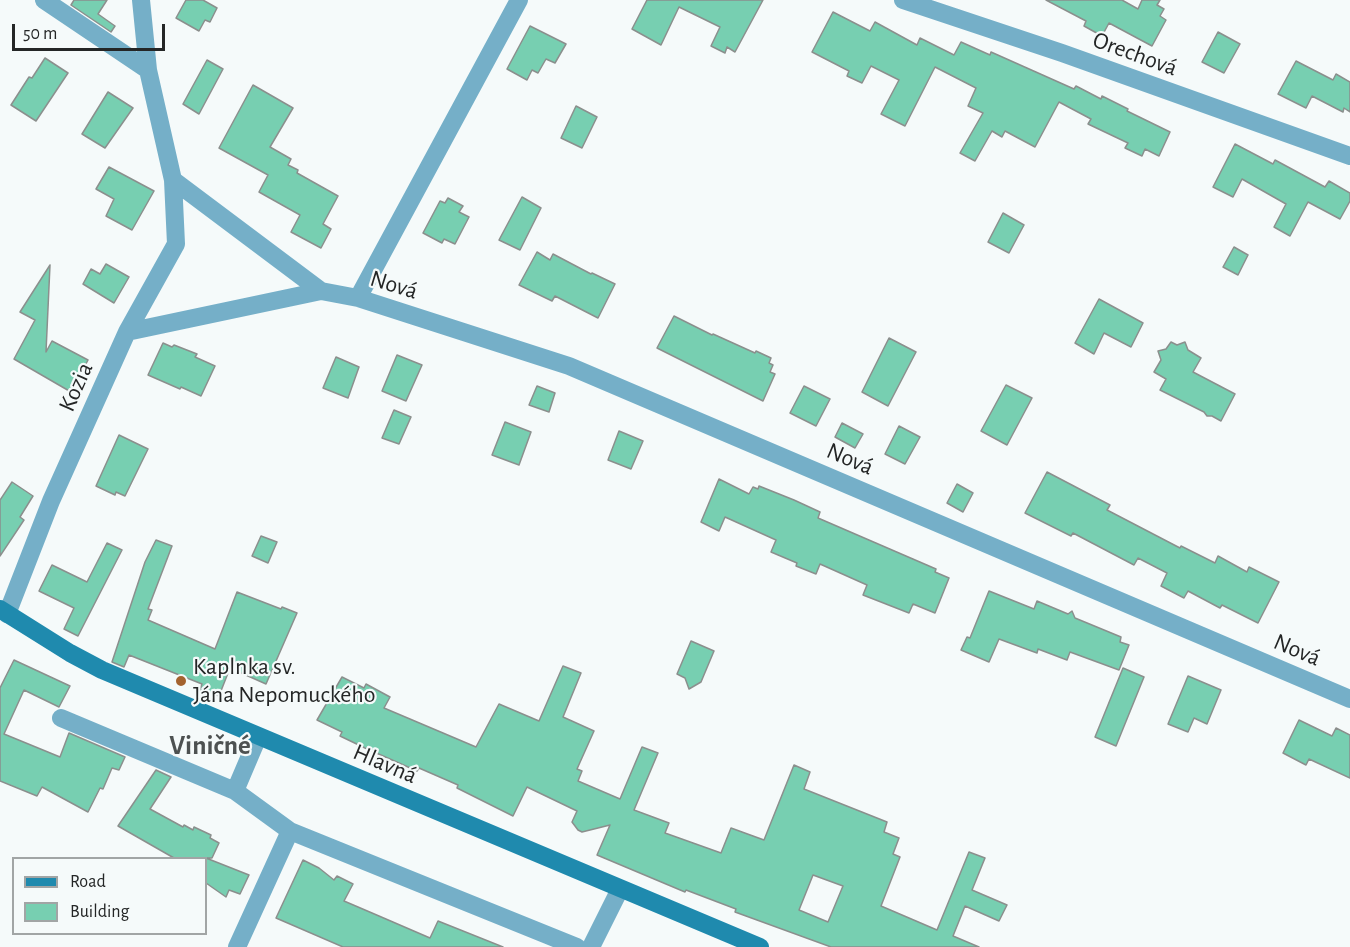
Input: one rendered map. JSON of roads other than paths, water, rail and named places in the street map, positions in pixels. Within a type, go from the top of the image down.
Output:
[{"type":"main road","name":"Hlavná","points":[[3,612],[102,670],[760,947]]},
{"type":"street","points":[[44,0],[148,70]]},
{"type":"street","name":"Kozia","points":[[3,612],[127,332],[176,244],[173,180],[148,70],[141,0]]},
{"type":"street","points":[[358,298],[519,0]]},
{"type":"street","name":"Orechová","points":[[903,0],[1062,53],[1350,156]]},
{"type":"street","name":"Nová","points":[[173,180],[321,291]]},
{"type":"street","name":"Nová","points":[[127,332],[321,291],[358,298],[569,366],[1350,699]]},
{"type":"street","points":[[61,718],[235,791],[290,831],[577,947]]},
{"type":"street","points":[[235,791],[258,737]]},
{"type":"street","points":[[237,947],[290,831]]},
{"type":"street","points":[[591,947],[620,889]]},
{"type":"place","name":"Kaplnka sv. Jána Nepomuckého","points":[[181,681]]},
{"type":"district","name":"Viničné","points":[[210,746]]}]
